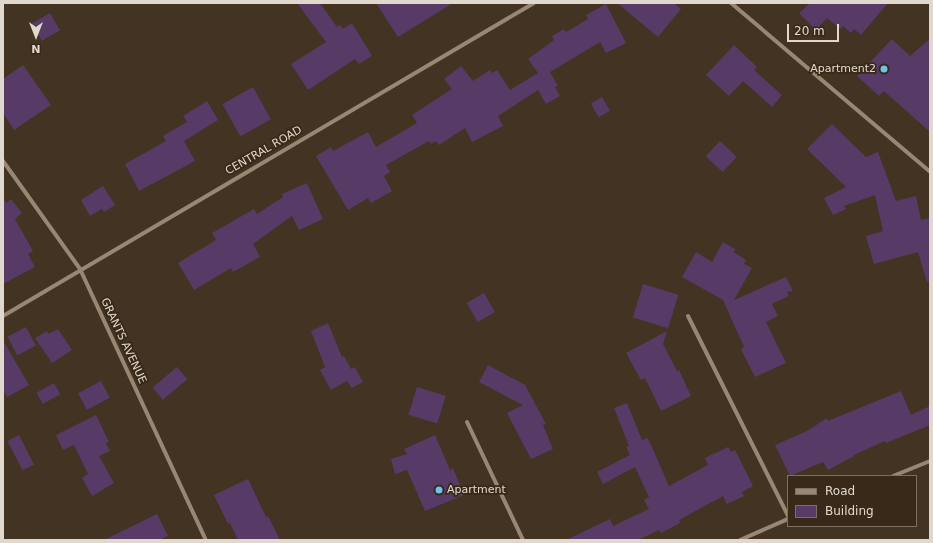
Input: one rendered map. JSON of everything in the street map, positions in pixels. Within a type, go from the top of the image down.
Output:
[{"type":"street","name":"CENTRAL ROAD","points":[[3,316],[80,269],[534,3]]},
{"type":"street","points":[[731,3],[930,172]]},
{"type":"street","name":"GRANTS AVENUE","points":[[3,161],[80,269],[206,540]]},
{"type":"street","points":[[688,316],[787,514]]},
{"type":"street","points":[[466,422],[523,540]]},
{"type":"street","points":[[895,475],[930,461]]},
{"type":"street","points":[[740,540],[787,519]]},
{"type":"building","points":[[297,3],[320,3],[337,27],[340,25],[343,29],[352,23],[372,56],[359,64],[355,59],[308,90],[291,64],[326,42]]},
{"type":"building","points":[[376,3],[453,3],[398,37]]},
{"type":"building","points":[[617,3],[674,3],[681,9],[658,37]]},
{"type":"building","points":[[810,3],[888,3],[861,35],[854,29],[851,33],[843,26],[840,29],[827,18],[816,30],[799,13]]},
{"type":"building","points":[[606,4],[626,43],[606,53],[600,42],[550,72],[558,86],[555,87],[560,96],[546,104],[538,90],[498,116],[503,126],[472,142],[465,128],[439,145],[436,141],[431,144],[429,141],[386,165],[390,172],[384,176],[392,191],[371,203],[368,198],[348,210],[316,156],[331,147],[333,151],[368,132],[376,147],[417,123],[412,115],[452,89],[444,79],[461,66],[473,81],[490,70],[492,73],[497,70],[510,90],[538,73],[528,59],[554,40],[552,36],[564,29],[566,32],[588,19],[586,15]]},
{"type":"building","points":[[50,13],[60,30],[42,41],[32,24]]},
{"type":"building","points":[[892,39],[910,56],[930,39],[930,132],[884,91],[879,96],[857,76]]},
{"type":"building","points":[[734,45],[757,67],[754,70],[782,95],[772,107],[743,81],[729,96],[706,75]]},
{"type":"building","points":[[23,65],[51,105],[14,130],[3,113],[3,79]]},
{"type":"building","points":[[253,87],[271,119],[240,136],[222,104]]},
{"type":"building","points":[[602,97],[610,111],[599,117],[591,104]]},
{"type":"building","points":[[207,101],[218,120],[184,141],[195,161],[139,191],[125,164],[166,141],[163,136],[187,122],[183,116]]},
{"type":"building","points":[[832,124],[866,157],[878,152],[896,201],[916,196],[921,220],[930,218],[930,281],[927,282],[918,252],[874,264],[866,236],[883,231],[875,195],[844,206],[846,209],[833,215],[824,198],[846,187],[807,149]]},
{"type":"building","points":[[720,141],[737,157],[722,172],[706,156]]},
{"type":"building","points":[[307,183],[323,219],[299,230],[292,216],[253,244],[260,257],[233,272],[231,268],[194,290],[178,263],[216,240],[212,233],[254,209],[257,214],[283,197],[282,194]]},
{"type":"building","points":[[103,186],[115,205],[104,212],[102,209],[90,216],[81,200]]},
{"type":"building","points":[[3,197],[6,203],[11,199],[22,213],[15,219],[33,251],[28,254],[35,267],[3,284]]},
{"type":"building","points":[[723,242],[735,249],[734,252],[746,260],[744,264],[752,268],[734,300],[786,277],[793,291],[787,292],[789,296],[772,304],[778,316],[766,322],[786,363],[755,377],[741,349],[744,347],[723,300],[682,277],[696,252],[712,262]]},
{"type":"building","points":[[643,284],[678,295],[668,328],[633,317]]},
{"type":"building","points":[[484,293],[495,312],[478,322],[467,303]]},
{"type":"building","points":[[328,323],[342,357],[344,356],[351,369],[355,367],[363,382],[352,388],[347,381],[331,390],[320,370],[325,367],[311,331]]},
{"type":"building","points":[[26,327],[36,346],[17,355],[7,337]]},
{"type":"building","points":[[58,329],[72,350],[52,363],[35,338],[47,331],[49,334]]},
{"type":"building","points":[[667,331],[663,344],[677,371],[679,370],[691,396],[661,411],[645,378],[641,380],[626,353]]},
{"type":"building","points":[[3,340],[29,385],[7,397],[3,390]]},
{"type":"building","points":[[488,365],[525,385],[546,424],[543,425],[553,449],[531,459],[507,413],[523,405],[479,382]]},
{"type":"building","points":[[177,367],[187,379],[163,400],[152,388]]},
{"type":"building","points":[[101,381],[110,398],[87,410],[78,393]]},
{"type":"building","points":[[54,383],[60,394],[43,404],[37,393]]},
{"type":"building","points":[[417,387],[446,396],[437,424],[409,415]]},
{"type":"building","points":[[901,391],[911,415],[930,406],[930,425],[886,443],[885,441],[854,455],[828,470],[823,462],[790,475],[775,445],[807,431],[827,418],[828,421]]},
{"type":"building","points":[[627,403],[642,440],[648,438],[669,486],[708,465],[705,458],[728,447],[731,452],[735,450],[753,486],[742,492],[744,496],[727,504],[723,496],[679,520],[680,523],[661,533],[659,530],[638,540],[566,540],[610,519],[613,526],[649,509],[644,500],[649,497],[635,467],[603,484],[597,472],[630,455],[626,447],[629,446],[614,408]]},
{"type":"building","points":[[96,415],[109,442],[106,443],[110,451],[99,456],[114,483],[92,496],[82,478],[88,474],[74,445],[63,450],[56,435]]},
{"type":"building","points":[[19,435],[34,464],[22,470],[7,441]]},
{"type":"building","points":[[435,435],[450,470],[453,468],[464,495],[425,511],[407,470],[395,474],[391,459],[407,454],[404,449]]},
{"type":"building","points":[[248,479],[266,517],[268,516],[280,540],[238,540],[230,523],[228,524],[214,495]]},
{"type":"building","points":[[157,514],[168,536],[159,540],[104,540]]},
{"type":"place","name":"Apartment2","points":[[884,69]]},
{"type":"place","name":"Apartment","points":[[439,490]]}]
